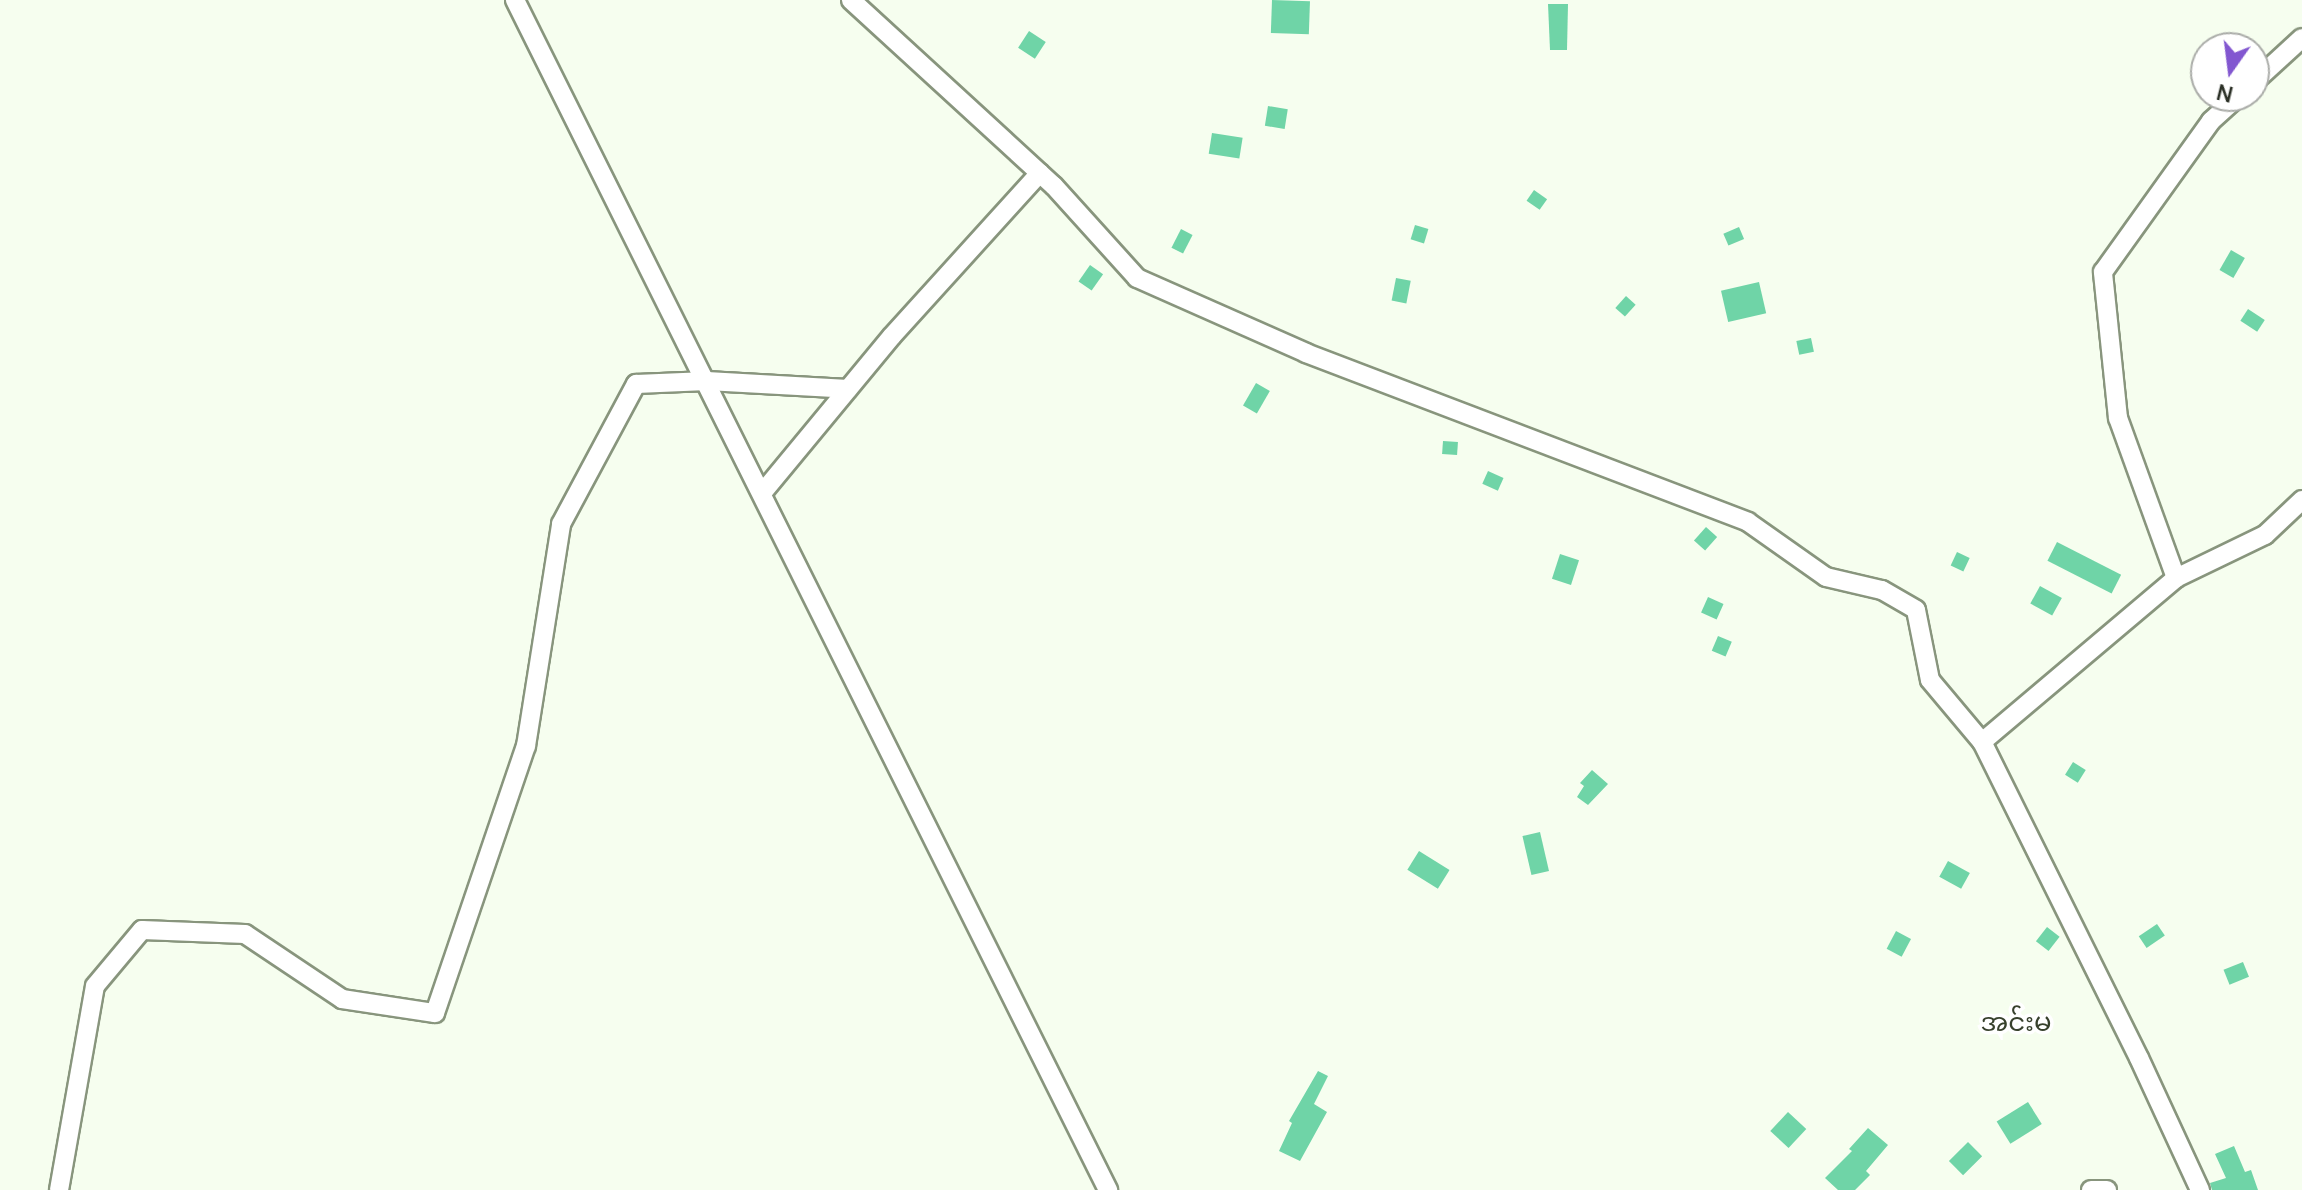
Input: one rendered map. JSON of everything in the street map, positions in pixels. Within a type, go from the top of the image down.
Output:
[{"type":"street","points":[[515,0],[763,492],[1108,1190]]},
{"type":"street","points":[[851,0],[1040,173],[1137,278],[1306,353],[1748,522],[1826,577],[1882,590],[1916,610],[1930,680],[1982,742],[2139,1058],[2200,1190]]},
{"type":"street","points":[[2270,67],[2302,38]]},
{"type":"street","points":[[2176,578],[2118,418],[2103,272],[2211,121],[2221,112]]},
{"type":"street","points":[[763,492],[848,389],[1040,173]]},
{"type":"street","points":[[59,1190],[95,986],[142,930],[245,934],[342,999],[435,1013],[526,746],[561,524],[636,384],[707,381],[848,389]]},
{"type":"street","points":[[1982,742],[2176,578],[2265,535],[2302,500]]},
{"type":"street","points":[[2091,1190],[2107,1190]]},
{"type":"building","points":[[1272,0],[1310,1],[1309,34],[1271,33]]},
{"type":"building","points":[[1548,4],[1568,4],[1567,50],[1550,50]]},
{"type":"building","points":[[1029,31],[1046,42],[1035,59],[1018,48]]},
{"type":"building","points":[[1268,106],[1288,109],[1285,129],[1265,126]]},
{"type":"building","points":[[1212,133],[1243,138],[1239,159],[1209,154]]},
{"type":"building","points":[[1534,190],[1547,199],[1540,210],[1527,201]]},
{"type":"building","points":[[1415,225],[1428,229],[1424,243],[1411,239]]},
{"type":"building","points":[[1739,227],[1744,239],[1728,246],[1723,234]]},
{"type":"building","points":[[1181,229],[1193,235],[1183,254],[1171,248]]},
{"type":"building","points":[[2231,250],[2245,258],[2233,278],[2220,270]]},
{"type":"building","points":[[1090,265],[1103,274],[1092,291],[1079,281]]},
{"type":"building","points":[[1396,278],[1411,281],[1406,303],[1392,301]]},
{"type":"building","points":[[1759,282],[1766,313],[1728,322],[1721,291]]},
{"type":"building","points":[[1626,296],[1636,305],[1625,317],[1615,308]]},
{"type":"building","points":[[2248,309],[2265,320],[2257,332],[2240,321]]},
{"type":"building","points":[[1811,338],[1814,352],[1799,355],[1796,341]]},
{"type":"building","points":[[1256,383],[1270,391],[1257,414],[1243,406]]},
{"type":"building","points":[[1443,441],[1458,442],[1457,455],[1442,454]]},
{"type":"building","points":[[1488,471],[1504,478],[1498,491],[1482,484]]},
{"type":"building","points":[[1706,527],[1717,537],[1705,550],[1694,540]]},
{"type":"building","points":[[2057,542],[2121,575],[2112,593],[2047,561]]},
{"type":"building","points":[[1957,552],[1970,558],[1963,572],[1951,566]]},
{"type":"building","points":[[1560,554],[1579,560],[1571,585],[1552,579]]},
{"type":"building","points":[[2040,586],[2062,598],[2052,616],[2030,603]]},
{"type":"building","points":[[1708,597],[1724,604],[1717,619],[1701,613]]},
{"type":"building","points":[[1718,636],[1732,642],[1726,657],[1712,651]]},
{"type":"building","points":[[2073,762],[2086,770],[2078,783],[2065,775]]},
{"type":"building","points":[[1592,770],[1608,784],[1588,805],[1577,797],[1584,786],[1580,783]]},
{"type":"building","points":[[1540,832],[1549,871],[1531,875],[1522,836]]},
{"type":"building","points":[[1419,851],[1450,870],[1438,889],[1407,870]]},
{"type":"building","points":[[1948,861],[1970,873],[1961,889],[1939,877]]},
{"type":"building","points":[[2157,924],[2165,936],[2147,948],[2139,936]]},
{"type":"building","points":[[2047,927],[2060,937],[2049,951],[2036,941]]},
{"type":"building","points":[[1896,931],[1911,939],[1902,957],[1887,949]]},
{"type":"building","points":[[2243,962],[2249,977],[2230,985],[2224,970]]},
{"type":"building","points":[[1318,1071],[1328,1076],[1314,1104],[1327,1112],[1300,1161],[1279,1151],[1292,1123],[1289,1121]]},
{"type":"building","points":[[2028,1102],[2042,1124],[2010,1144],[1997,1122]]},
{"type":"building","points":[[1788,1112],[1806,1129],[1789,1148],[1770,1131]]},
{"type":"building","points":[[1868,1128],[1888,1145],[1866,1171],[1870,1175],[1855,1190],[1838,1190],[1825,1178],[1852,1151],[1849,1149]]},
{"type":"building","points":[[1968,1142],[1982,1156],[1963,1175],[1949,1161]]},
{"type":"building","points":[[2234,1146],[2245,1172],[2251,1170],[2258,1190],[2212,1190],[2210,1183],[2226,1178],[2215,1154]]},
{"type":"district","name":"အင်းမ","points":[[2016,1022]]}]
